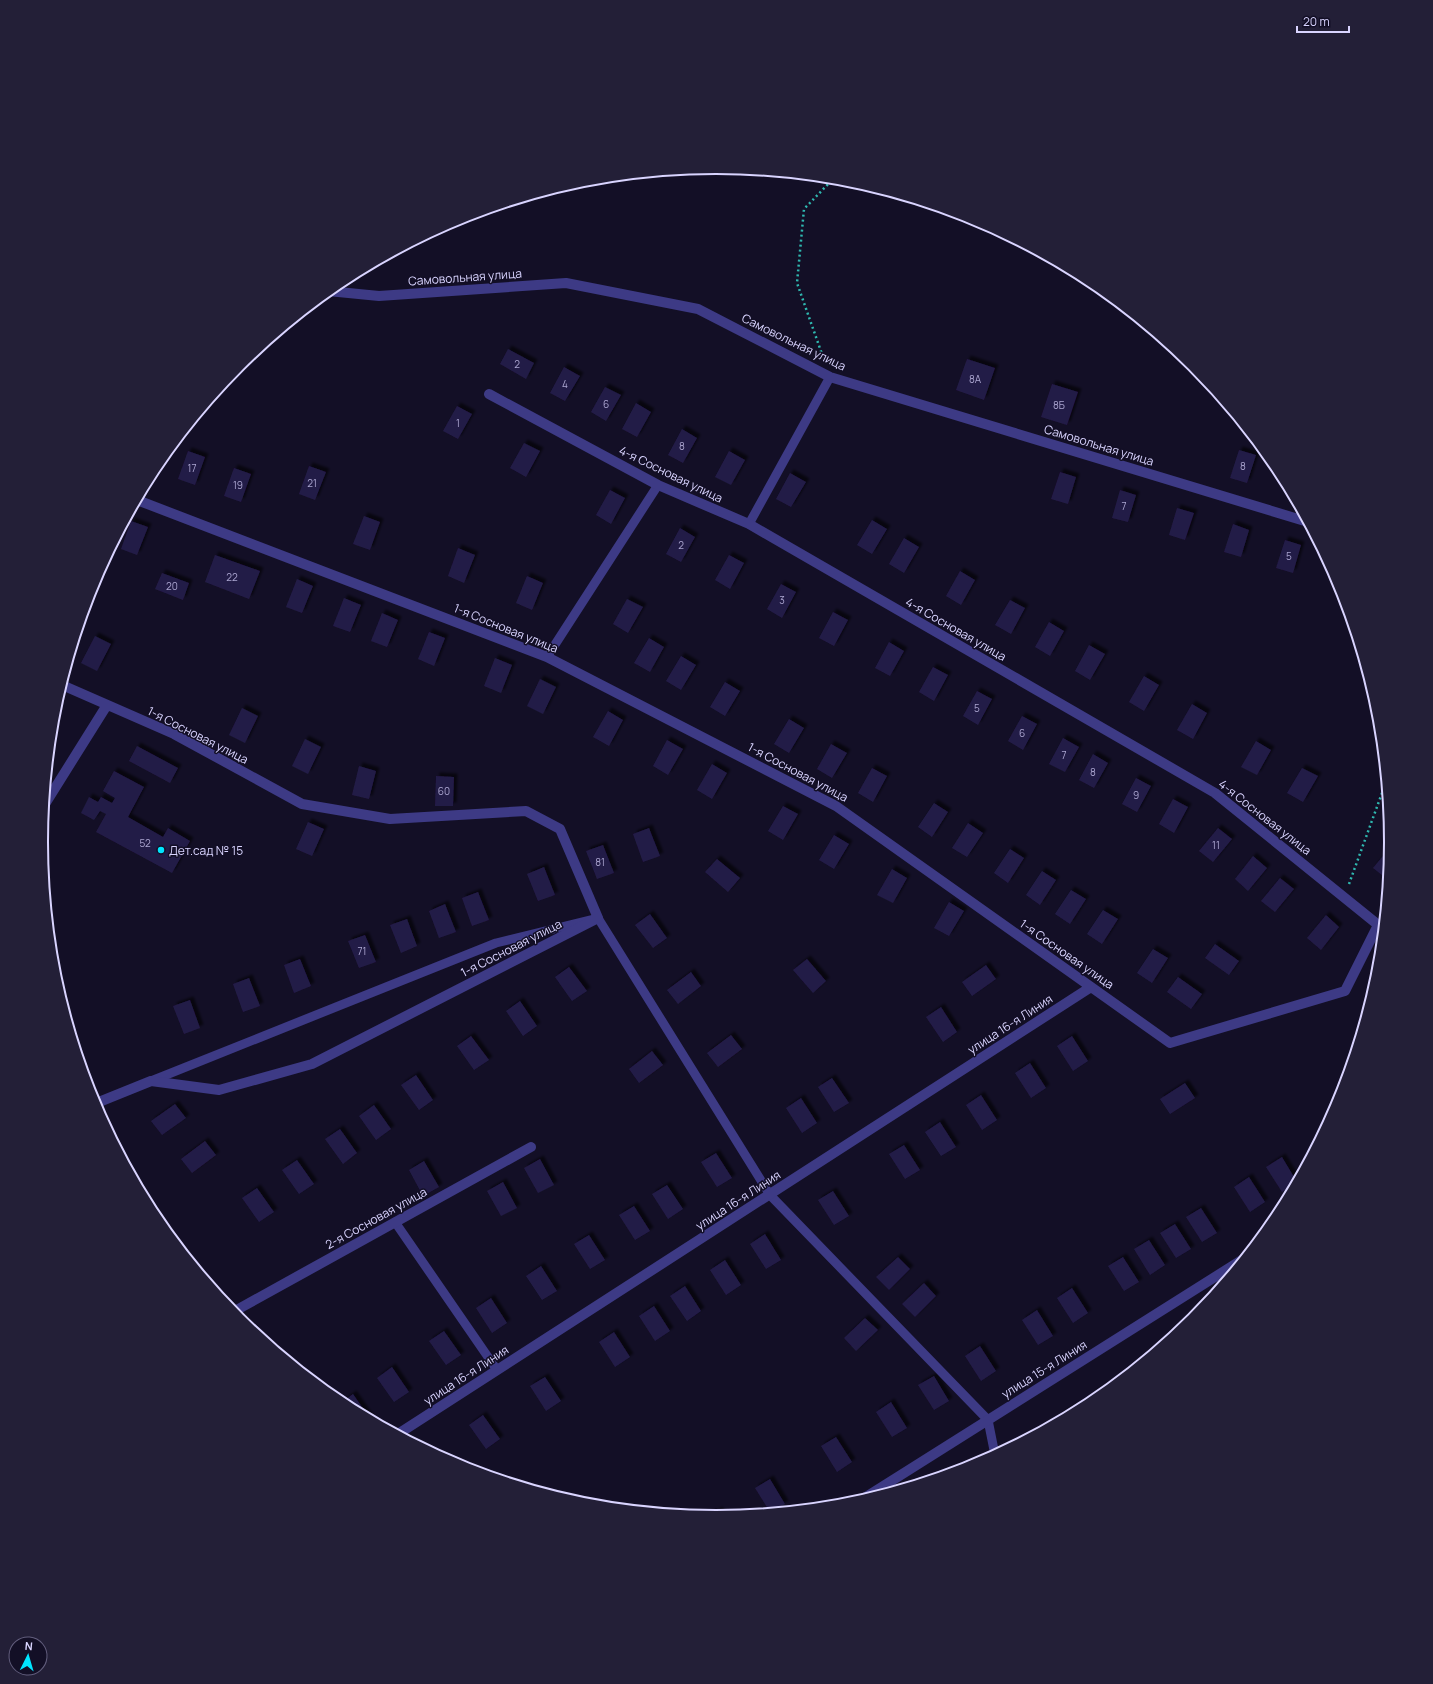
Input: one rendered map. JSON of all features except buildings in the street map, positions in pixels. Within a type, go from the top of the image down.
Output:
[{"type":"street","name":"Самовольная улица","points":[[337,292],[379,296],[566,283],[698,309],[830,377],[1302,520]]},
{"type":"street","name":"4-я Сосновая улица","points":[[489,394],[658,484],[748,524],[1215,793],[1379,926]]},
{"type":"street","name":"1-я Сосновая улица","points":[[142,502],[547,657],[836,806],[1170,1043],[1345,990],[1379,929]]},
{"type":"street","name":"1-я Сосновая улица","points":[[67,687],[174,734],[302,804],[390,819],[526,811],[560,829],[598,918],[312,1064],[219,1090],[151,1081],[101,1101]]},
{"type":"street","points":[[49,797],[106,705]]},
{"type":"street","name":"улица 16-я Линия","points":[[402,1432],[1091,987]]},
{"type":"street","name":"2-я Сосновая улица","points":[[238,1309],[531,1147]]},
{"type":"street","name":"улица 15-я Линия","points":[[874,1492],[1234,1265]]},
{"type":"lane","points":[[748,524],[830,377]]},
{"type":"lane","points":[[547,657],[658,484]]},
{"type":"lane","points":[[151,1081],[496,943],[598,918],[770,1195],[988,1420],[994,1450]]},
{"type":"lane","points":[[395,1222],[497,1370]]},
{"type":"path","points":[[829,183],[804,209],[797,284],[830,377]]},
{"type":"path","points":[[1344,897],[1383,790]]},
{"type":"place","name":"Дет.сад № 15","points":[[161,850]]}]
